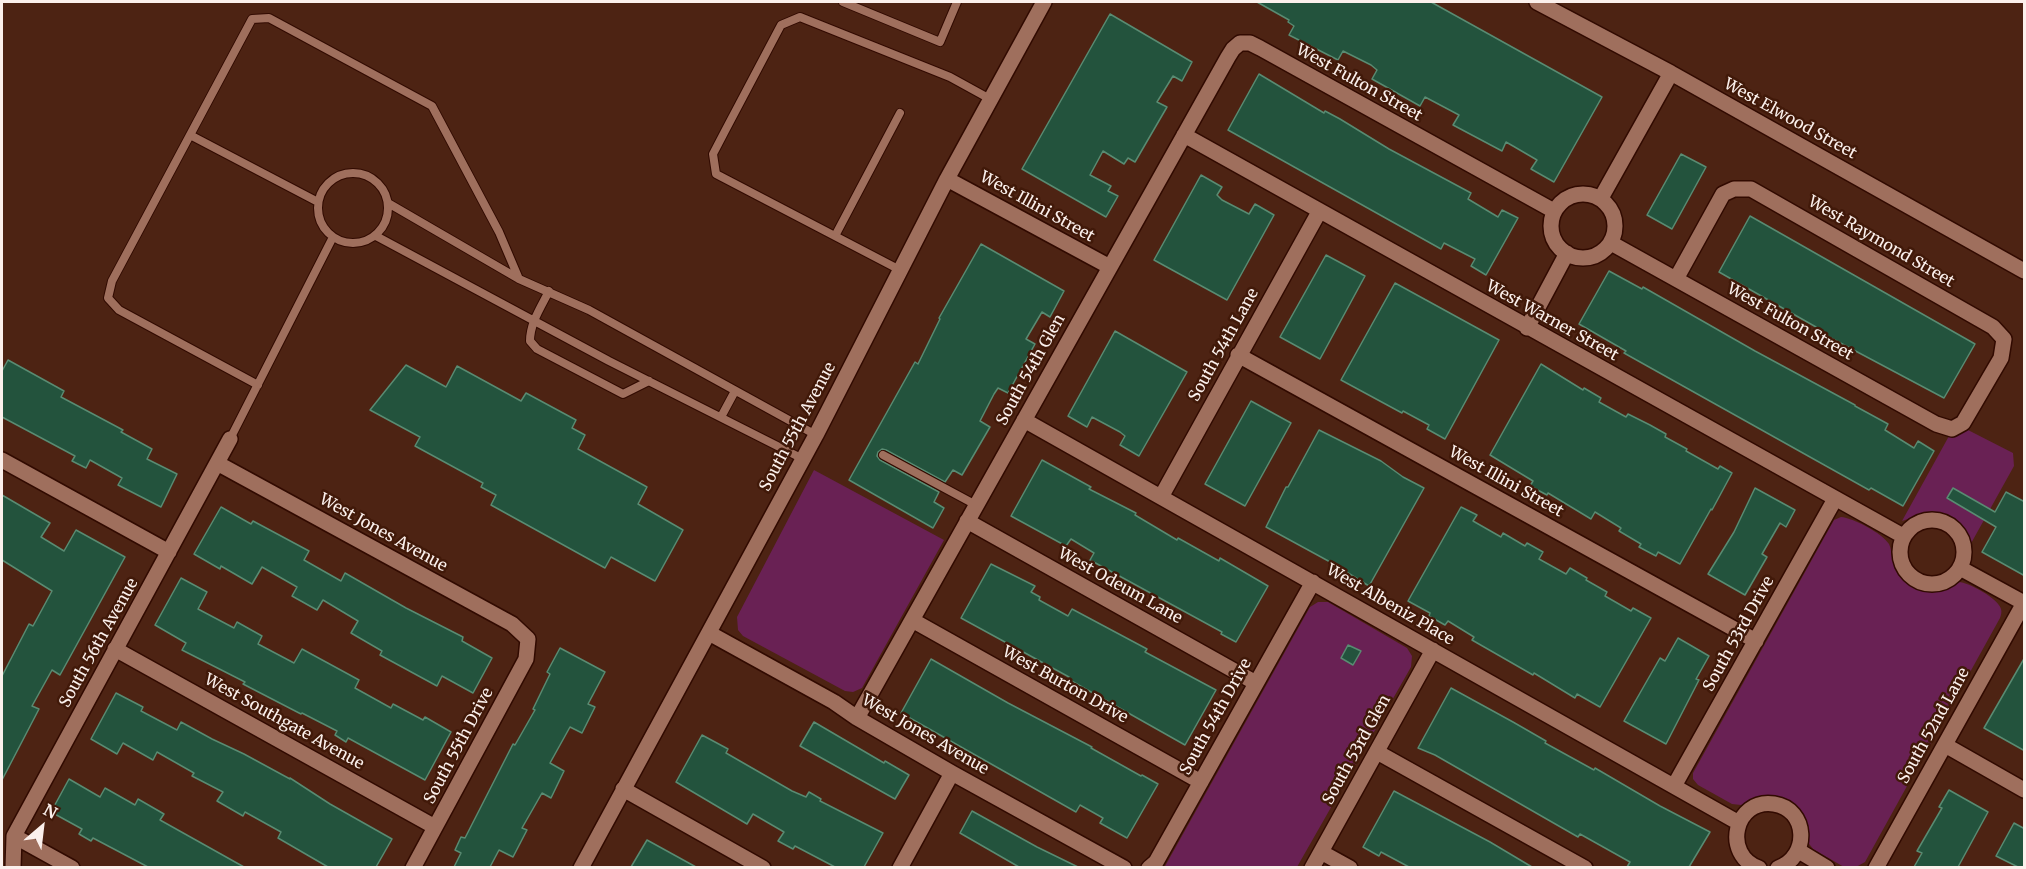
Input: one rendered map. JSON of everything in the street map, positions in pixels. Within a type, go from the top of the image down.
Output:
[{"type":"street","name":"South 55th Avenue","points":[[581,867],[816,435],[947,179],[1044,2]]},
{"type":"street","name":"West Elwood Street","points":[[1537,2],[1671,73],[2025,272]]},
{"type":"street","name":"South 54th Glen","points":[[857,718],[1228,57],[1240,43]]},
{"type":"street","name":"West Fulton Street","points":[[1240,43],[1250,43],[1260,48],[1554,211]]},
{"type":"street","points":[[1601,198],[1671,73]]},
{"type":"street","name":"West Warner Street","points":[[1184,135],[1903,536]]},
{"type":"street","name":"West Illini Street","points":[[947,179],[1110,267]]},
{"type":"street","name":"West Raymond Street","points":[[1676,279],[1723,194],[1734,189],[1751,189],[1993,327],[2004,339],[2001,357],[1996,367],[1963,423],[1952,429]]},
{"type":"street","points":[[1578,193],[1588,193],[1601,198],[1613,212],[1616,223],[1611,243],[1596,256],[1586,258],[1576,257],[1559,248],[1551,231],[1551,222],[1559,204],[1567,197],[1578,193]]},
{"type":"street","name":"South 54th Lane","points":[[1161,497],[1319,212]]},
{"type":"street","name":"West Fulton Street","points":[[1611,243],[1936,424],[1952,429]]},
{"type":"street","points":[[1527,328],[1567,253]]},
{"type":"street","name":"West Illini Street","points":[[1239,355],[1756,641]]},
{"type":"street","name":"West Albeniz Place","points":[[1024,420],[1739,823]]},
{"type":"street","name":"South 56th Avenue","points":[[13,867],[14,836],[230,439]]},
{"type":"street","points":[[2,460],[169,552]]},
{"type":"street","name":"West Jones Avenue","points":[[217,463],[512,624],[528,639]]},
{"type":"street","name":"South 53rd Drive","points":[[1674,786],[1835,499]]},
{"type":"street","points":[[1924,520],[1943,521],[1958,533],[1962,541],[1964,559],[1960,568],[1953,576],[1932,585],[1911,578],[1900,558],[1899,547],[1903,536],[1924,520]]},
{"type":"street","name":"West Odeum Lane","points":[[967,521],[1256,683]]},
{"type":"street","points":[[1960,568],[2024,603]]},
{"type":"street","name":"South 54th Drive","points":[[1149,867],[1155,862],[1202,782],[1312,582]]},
{"type":"street","name":"South 52nd Lane","points":[[1876,867],[2024,603]]},
{"type":"street","name":"West Burton Drive","points":[[912,620],[1202,782]]},
{"type":"street","name":"West Jones Avenue","points":[[709,633],[1124,867]]},
{"type":"street","name":"South 55th Drive","points":[[413,867],[526,659],[528,639]]},
{"type":"street","name":"West Southgate Avenue","points":[[115,648],[435,827]]},
{"type":"street","name":"South 53rd Glen","points":[[1312,867],[1433,650]]},
{"type":"street","points":[[1945,745],[2025,790]]},
{"type":"street","points":[[1377,752],[1585,867]]},
{"type":"street","points":[[900,867],[952,772]]},
{"type":"street","points":[[622,789],[763,867]]},
{"type":"street","points":[[1760,867],[1748,862],[1740,862],[1736,840],[1739,823],[1744,814],[1752,808],[1762,804],[1773,804],[1783,806],[1792,812],[1798,821],[1802,841],[1792,860],[1778,867]]},
{"type":"street","points":[[14,836],[72,867]]},
{"type":"street","points":[[1798,851],[1827,867]]},
{"type":"street","points":[[1321,852],[1350,867]]},
{"type":"lane","points":[[843,2],[940,42],[957,2]]},
{"type":"lane","points":[[900,270],[717,174],[713,154],[781,25],[800,17],[950,77],[990,99]]},
{"type":"lane","points":[[258,385],[119,310],[108,298],[112,281],[252,19],[269,18],[432,105],[499,232],[519,279]]},
{"type":"lane","points":[[835,236],[900,113]]},
{"type":"lane","points":[[190,135],[318,202]]},
{"type":"lane","points":[[348,173],[370,176],[385,192],[388,202],[388,215],[384,226],[376,236],[365,242],[353,244],[341,242],[322,226],[318,214],[321,191],[337,176],[348,173]]},
{"type":"lane","points":[[388,202],[519,279],[589,310],[816,435]]},
{"type":"lane","points":[[376,236],[649,381],[802,459]]},
{"type":"lane","points":[[230,439],[333,237]]},
{"type":"lane","points":[[549,291],[534,320],[530,334],[530,341],[537,349],[623,394],[649,381]]},
{"type":"lane","points":[[721,417],[735,391]]},
{"type":"lane","points":[[883,455],[976,505]]},
{"type":"shaded area","points":[[1968,430],[2013,453],[2014,466],[1969,547],[1958,525],[1943,515],[1925,515],[1902,521],[1949,436]]},
{"type":"shaded area","points":[[814,470],[944,540],[862,688],[853,692],[845,691],[743,636],[738,630],[737,617]]},
{"type":"shaded area","points":[[1841,517],[1853,520],[1880,535],[1890,546],[1899,572],[1913,586],[1931,590],[1953,583],[1963,583],[1989,596],[1999,605],[2001,611],[2000,618],[1865,862],[1856,867],[1844,867],[1813,849],[1807,841],[1805,827],[1761,798],[1741,805],[1732,804],[1698,785],[1693,779],[1693,773],[1834,520]]},
{"type":"shaded area","points":[[1318,602],[1328,602],[1407,648],[1412,656],[1411,667],[1297,867],[1164,868],[1310,607]]},
{"type":"building","points":[[1257,2],[1431,2],[1602,97],[1554,182],[1531,169],[1537,160],[1506,142],[1502,151],[1453,125],[1459,115],[1425,97],[1420,106],[1372,79],[1377,70],[1371,65],[1343,51],[1338,60],[1289,35],[1294,26],[1288,22],[1289,20]]},
{"type":"building","points":[[1110,14],[1192,62],[1182,81],[1173,76],[1157,102],[1167,107],[1135,162],[1128,158],[1124,164],[1103,151],[1090,175],[1111,186],[1108,191],[1118,196],[1106,217],[1022,169]]},
{"type":"building","points":[[1259,74],[1324,113],[1325,111],[1340,119],[1389,149],[1471,193],[1468,199],[1498,217],[1502,210],[1518,218],[1486,275],[1471,266],[1475,259],[1444,243],[1441,249],[1228,130]]},
{"type":"building","points":[[1681,154],[1706,167],[1672,229],[1647,215]]},
{"type":"building","points":[[1201,175],[1222,187],[1217,195],[1222,200],[1249,214],[1255,204],[1274,215],[1227,300],[1154,260]]},
{"type":"building","points":[[1750,216],[1975,344],[1944,398],[1831,338],[1815,329],[1816,327],[1719,272]]},
{"type":"building","points":[[981,244],[1064,291],[1050,317],[1042,312],[1026,339],[1035,344],[1008,393],[998,388],[994,394],[980,421],[990,427],[962,475],[953,470],[945,482],[886,450],[882,449],[878,452],[877,456],[880,460],[939,492],[934,502],[944,508],[933,528],[849,480],[915,362],[918,364],[939,318]]},
{"type":"building","points":[[1326,255],[1365,276],[1320,359],[1280,337]]},
{"type":"building","points":[[1609,271],[1642,289],[1643,287],[1888,424],[1885,430],[1914,448],[1918,441],[1934,451],[1903,506],[1871,488],[1869,490],[1624,353],[1626,351],[1579,324]]},
{"type":"building","points":[[1395,283],[1499,340],[1445,439],[1427,429],[1429,425],[1341,380]]},
{"type":"building","points":[[1115,331],[1187,372],[1139,456],[1120,445],[1125,436],[1120,432],[1092,417],[1087,427],[1068,416]]},
{"type":"building","points":[[8,360],[64,391],[61,397],[123,430],[121,432],[152,449],[147,459],[177,474],[161,507],[118,485],[122,478],[90,460],[86,468],[72,461],[75,456],[2,417],[2,371]]},
{"type":"building","points":[[1541,364],[1583,390],[1584,388],[1601,398],[1599,402],[1626,417],[1628,414],[1650,425],[1666,434],[1665,437],[1687,449],[1686,451],[1718,469],[1720,466],[1732,473],[1680,564],[1658,552],[1656,556],[1639,547],[1641,544],[1619,531],[1621,528],[1595,512],[1591,519],[1548,493],[1547,495],[1530,486],[1533,481],[1490,455]]},
{"type":"building","points":[[406,365],[446,387],[457,366],[521,401],[526,393],[576,420],[572,428],[585,435],[578,449],[647,487],[638,504],[683,530],[655,581],[611,557],[605,568],[491,505],[496,495],[481,487],[483,483],[415,446],[420,437],[370,410]]},
{"type":"building","points":[[1251,401],[1291,423],[1245,506],[1205,484]]},
{"type":"building","points":[[1319,430],[1381,461],[1403,477],[1424,488],[1369,586],[1266,527]]},
{"type":"building","points":[[1042,460],[1091,487],[1089,489],[1136,513],[1135,515],[1177,540],[1178,538],[1219,561],[1220,558],[1268,586],[1236,642],[1221,634],[1222,632],[1090,560],[1094,553],[1071,539],[1066,546],[1011,516]]},
{"type":"building","points":[[1755,488],[1795,510],[1786,527],[1780,523],[1762,554],[1767,557],[1745,595],[1708,574],[1734,532]]},
{"type":"building","points":[[1953,488],[1995,512],[2006,492],[2025,502],[2025,576],[1982,552],[1996,527],[1947,498]]},
{"type":"building","points":[[2,495],[50,523],[41,537],[64,551],[76,530],[125,557],[60,675],[52,670],[32,706],[39,709],[2,780],[2,676],[29,624],[33,626],[52,591],[2,560]]},
{"type":"building","points":[[221,507],[309,551],[304,560],[341,581],[345,573],[463,637],[462,641],[492,658],[473,693],[442,676],[437,686],[380,655],[382,651],[351,633],[358,621],[323,600],[317,610],[292,596],[297,587],[262,567],[252,584],[194,554]]},
{"type":"building","points":[[1461,507],[1477,515],[1473,521],[1501,537],[1503,533],[1525,546],[1527,543],[1543,552],[1539,559],[1566,574],[1570,568],[1607,592],[1605,596],[1631,611],[1633,608],[1651,618],[1600,707],[1577,694],[1575,698],[1534,673],[1533,675],[1472,640],[1474,637],[1448,621],[1445,625],[1429,616],[1430,613],[1408,601]]},
{"type":"building","points":[[991,564],[1035,586],[1031,592],[1040,597],[1039,600],[1068,616],[1072,609],[1147,649],[1145,652],[1216,690],[1185,745],[1068,679],[1069,677],[961,618]]},
{"type":"building","points":[[181,578],[207,592],[198,609],[234,628],[237,622],[262,636],[258,644],[294,663],[302,649],[359,680],[355,688],[391,708],[393,704],[423,720],[425,717],[451,732],[425,780],[348,738],[346,742],[335,735],[337,731],[243,684],[245,682],[182,650],[186,643],[155,625]]},
{"type":"building","points":[[1678,638],[1709,656],[1666,744],[1624,721],[1660,658],[1665,661]]},
{"type":"building","points":[[1348,645],[1361,651],[1353,665],[1341,658]]},
{"type":"building","points":[[560,648],[605,672],[588,704],[595,707],[582,733],[570,727],[550,763],[564,771],[551,798],[542,793],[522,828],[527,830],[513,857],[499,850],[490,867],[454,867],[461,853],[455,850],[461,837],[465,838],[513,744],[515,745],[535,710],[533,709],[550,674],[547,672]]},
{"type":"building","points":[[2025,657],[2025,751],[1984,728]]},
{"type":"building","points":[[931,659],[1158,784],[1127,838],[1100,823],[1103,818],[1080,805],[1076,812],[901,713]]},
{"type":"building","points":[[1451,688],[1546,741],[1545,743],[1710,832],[1689,867],[1627,867],[1630,862],[1580,834],[1578,837],[1435,755],[1418,748]]},
{"type":"building","points":[[116,693],[143,707],[141,711],[177,730],[181,722],[290,778],[392,839],[376,867],[328,867],[278,838],[281,832],[245,812],[243,816],[217,801],[223,792],[192,776],[194,773],[157,752],[153,760],[123,743],[117,754],[91,739]]},
{"type":"building","points":[[814,722],[909,775],[895,799],[800,746]]},
{"type":"building","points":[[702,735],[728,749],[726,753],[792,791],[806,797],[809,792],[821,799],[820,801],[883,833],[864,867],[835,867],[795,846],[793,849],[778,841],[784,832],[753,814],[747,824],[676,782]]},
{"type":"building","points":[[69,779],[100,797],[105,788],[135,805],[138,799],[164,814],[160,820],[244,867],[148,867],[93,838],[91,841],[79,834],[82,829],[51,812]]},
{"type":"building","points":[[1949,790],[1988,812],[1958,867],[1914,867],[1922,853],[1917,851],[1942,808],[1939,807]]},
{"type":"building","points":[[1394,791],[1532,867],[1409,867],[1381,852],[1379,856],[1363,847]]},
{"type":"building","points":[[972,811],[1078,867],[1019,867],[960,833]]},
{"type":"building","points":[[2014,823],[2025,829],[2025,867],[2018,867],[1996,856]]},
{"type":"building","points":[[647,840],[696,867],[631,867]]}]
